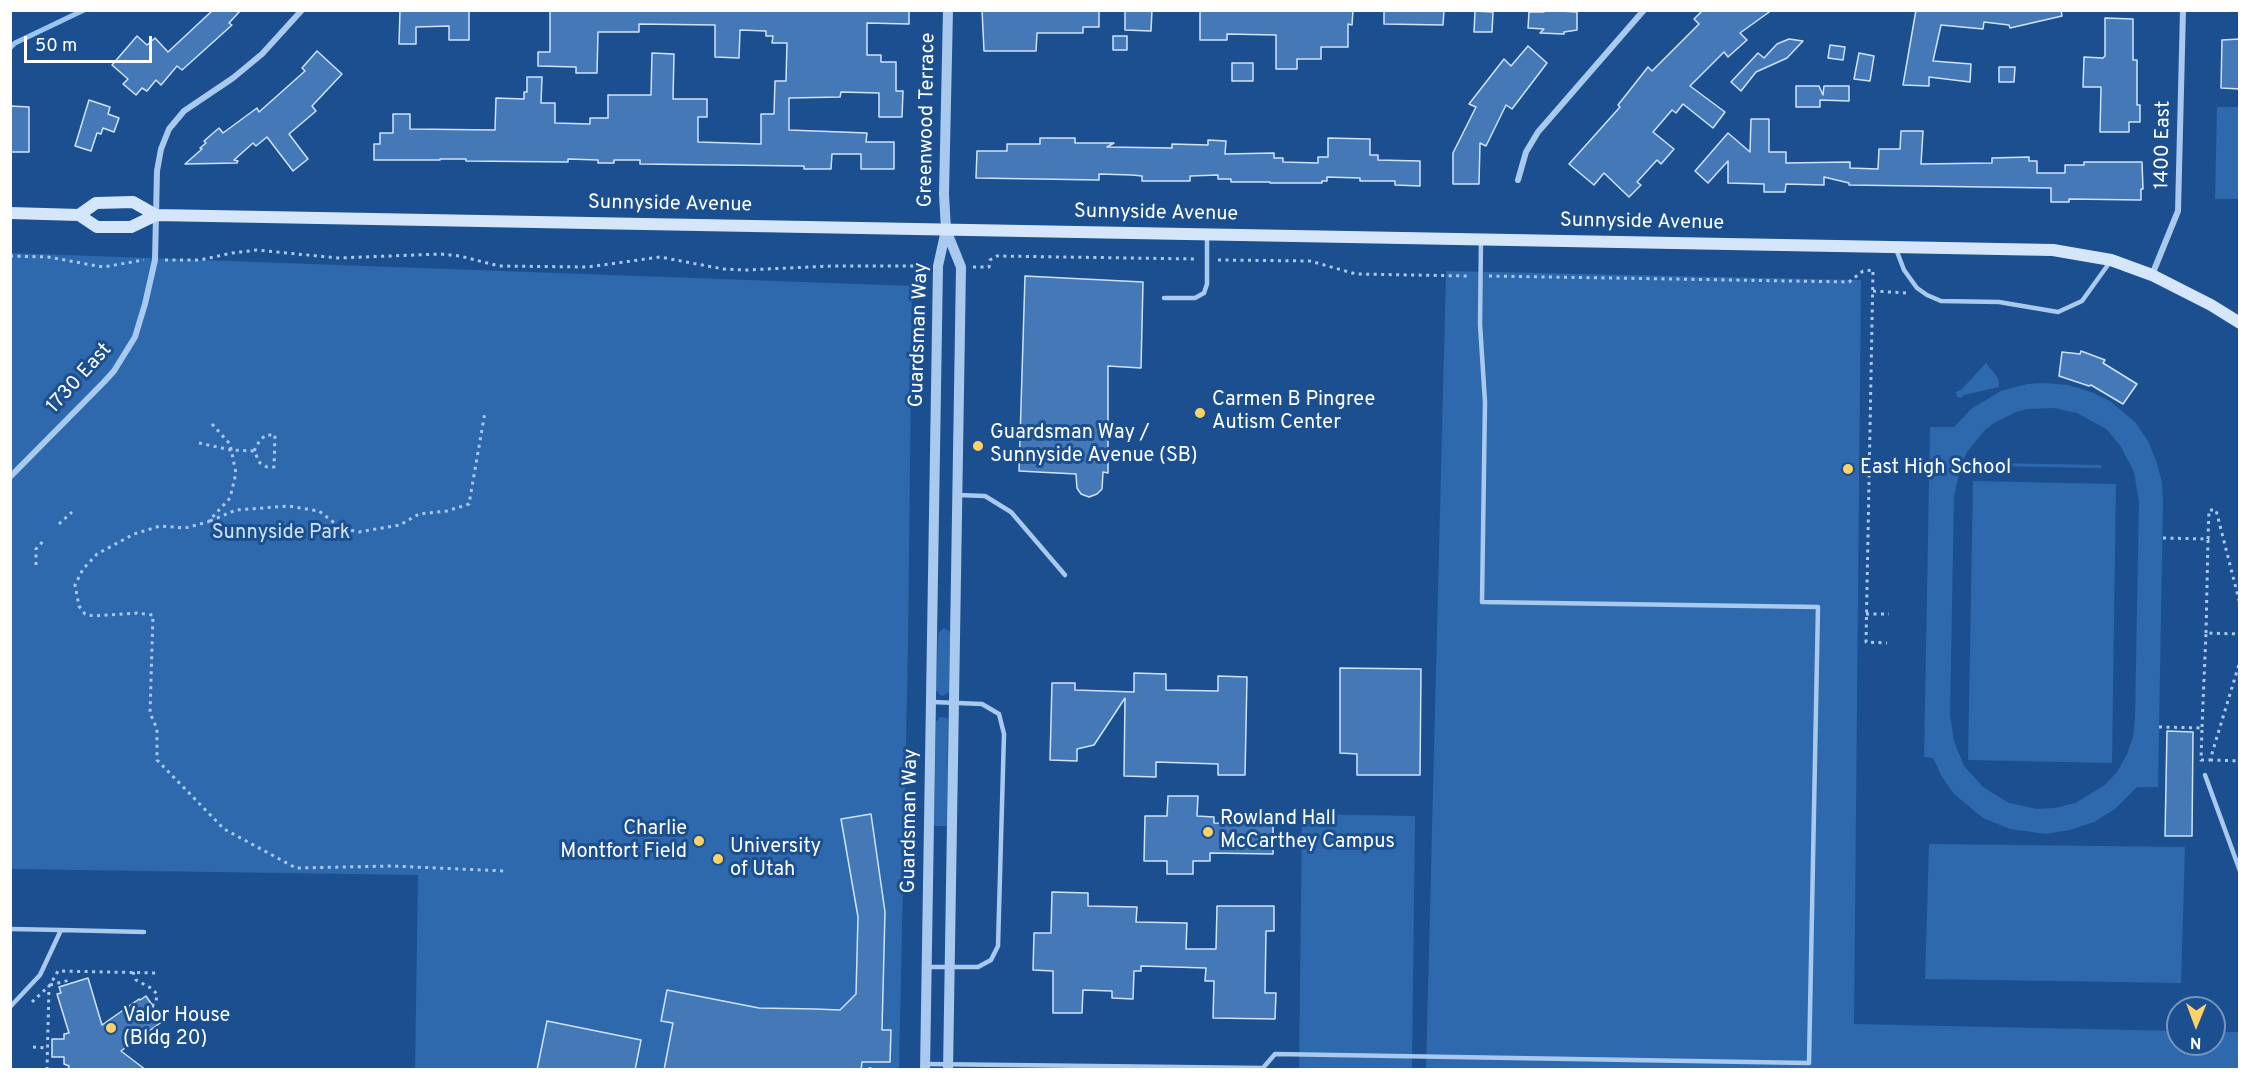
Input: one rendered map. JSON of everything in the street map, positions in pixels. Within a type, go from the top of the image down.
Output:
[{"type":"main road","name":"Sunnyside Avenue","points":[[79,215],[96,202],[133,202],[156,216]]},
{"type":"main road","name":"Sunnyside Avenue","points":[[10,213],[79,215],[98,227],[131,227],[156,216],[2053,250],[2111,260],[2152,275],[2211,305],[2240,323]]},
{"type":"street","name":"1730 East","points":[[10,477],[114,371],[126,353],[141,321],[154,268],[158,160],[164,140],[175,120],[262,54],[303,10]]},
{"type":"street","name":"Greenwood Terrace","points":[[946,230],[944,194],[948,10]]},
{"type":"street","points":[[1518,180],[1526,152],[1538,132],[1644,10]]},
{"type":"street","name":"1400 East","points":[[2152,275],[2175,222],[2179,200],[2183,10]]},
{"type":"street","name":"Guardsman Way","points":[[946,230],[962,267],[948,1067]]},
{"type":"street","name":"Guardsman Way","points":[[925,1067],[938,267],[946,230]]},
{"type":"lane","points":[[1164,298],[1195,298],[1204,293],[1208,284],[1207,234]]},
{"type":"lane","points":[[925,1067],[1263,1068],[1275,1054],[1809,1063],[1818,607],[1482,602],[1485,402],[1480,324],[1481,239]]},
{"type":"lane","points":[[1894,247],[1904,270],[1917,288],[1941,301],[1999,302],[2058,312],[2082,301],[2111,260]]},
{"type":"lane","points":[[958,495],[985,496],[1011,512],[1065,575]]},
{"type":"lane","points":[[926,967],[978,967],[991,960],[998,946],[1004,734],[999,714],[982,704],[932,702]]},
{"type":"lane","points":[[2205,775],[2240,871]]},
{"type":"lane","points":[[10,929],[144,932]]},
{"type":"lane","points":[[10,1007],[40,975],[61,930]]},
{"type":"path","points":[[172,259],[200,260],[257,250],[326,258],[440,254],[460,256],[499,266],[588,267],[660,257],[723,269],[746,270],[831,266],[919,266]]},
{"type":"path","points":[[10,256],[48,257],[103,267],[143,260]]},
{"type":"path","points":[[978,267],[989,267]]},
{"type":"path","points":[[1497,276],[1849,282],[1863,271],[1873,270],[1866,642],[1887,643]]},
{"type":"path","points":[[1410,275],[1466,276]]},
{"type":"path","points":[[1873,291],[1907,293]]},
{"type":"path","points":[[485,412],[469,504],[447,511],[419,514],[400,525],[359,532],[341,528],[319,511],[288,506],[236,510],[208,522],[185,528],[159,526],[134,534],[97,554],[83,569],[75,585],[79,606],[85,614],[93,616],[136,613],[153,615],[150,713],[158,729],[157,760],[224,829],[296,868],[392,866],[505,871]]},
{"type":"path","points":[[208,522],[230,498],[236,473],[230,444],[212,424]]},
{"type":"path","points":[[266,435],[275,435],[274,467],[267,467],[260,463],[254,451],[266,435]]},
{"type":"path","points":[[199,442],[231,450],[254,451]]},
{"type":"path","points":[[2240,604],[2216,510],[2209,510],[2201,760],[2240,761]]},
{"type":"path","points":[[59,524],[72,512]]},
{"type":"path","points":[[2163,538],[2208,539]]},
{"type":"path","points":[[36,565],[36,549],[45,539]]},
{"type":"path","points":[[1866,614],[1889,614]]},
{"type":"path","points":[[2206,633],[2240,634]]},
{"type":"path","points":[[2210,760],[2240,661]]},
{"type":"path","points":[[2160,726],[2202,728]]},
{"type":"path","points":[[32,1002],[50,986],[58,971],[156,973]]},
{"type":"path","points":[[134,972],[136,980],[154,991],[157,998],[153,1005]]},
{"type":"path","points":[[50,986],[70,980],[70,982]]},
{"type":"path","points":[[47,1070],[50,986]]},
{"type":"path","points":[[33,1047],[48,1048]]},
{"type":"path","points":[[870,1062],[870,1070]]},
{"type":"green space","points":[[2217,107],[2239,107],[2239,199],[2215,199]]},
{"type":"green space","name":"Sunnyside Park","points":[[11,253],[912,286],[908,647],[899,1069],[415,1069],[418,875],[11,869]]},
{"type":"green space","points":[[1446,271],[1861,280],[1854,1024],[2166,1031],[2166,1056],[2226,1056],[2226,1032],[2239,1032],[2239,1069],[1426,1070]]},
{"type":"green space","points":[[1986,363],[1998,378],[1999,387],[1964,395],[1961,398],[1957,397],[1956,392],[1961,390]]},
{"type":"green space","points":[[2027,384],[2068,385],[2091,392],[2110,401],[2136,423],[2148,441],[2157,463],[2162,483],[2163,502],[2158,787],[2137,787],[2115,809],[2094,822],[2070,830],[2046,834],[2010,829],[1983,818],[1954,794],[1933,758],[1924,757],[1930,427],[1954,427],[1971,409],[2001,391]],"holes":[[[2054,408],[2077,413],[2106,429],[2120,445],[2134,472],[2139,502],[2135,718],[2133,737],[2127,754],[2117,772],[2105,785],[2075,803],[2055,808],[2037,809],[2009,803],[1983,787],[1964,766],[1954,741],[1950,715],[1954,497],[1961,464],[1967,452],[1984,431],[1994,423],[2028,409]]]},
{"type":"green space","points":[[1990,463],[2101,465],[2101,468],[1990,466]]},
{"type":"green space","points":[[1973,481],[2116,484],[2112,763],[1968,760]]},
{"type":"green space","points":[[944,628],[950,632],[949,692],[943,696],[936,690],[938,633]]},
{"type":"green space","points":[[940,717],[947,718],[948,721],[947,826],[934,826],[936,722]]},
{"type":"green space","points":[[1302,814],[1415,816],[1412,1069],[1299,1070]]},
{"type":"green space","points":[[1929,844],[2185,847],[2181,983],[1925,979]]},
{"type":"building","points":[[213,10],[241,10],[229,23],[232,25],[182,70],[177,66],[161,85],[156,80],[147,91],[142,88],[136,95],[123,84],[128,79],[112,65],[137,36],[147,45],[155,38],[168,52]]},
{"type":"building","points":[[400,10],[469,10],[469,40],[449,40],[449,26],[416,27],[416,44],[399,44]]},
{"type":"building","points":[[550,10],[909,10],[909,24],[867,23],[867,55],[881,55],[881,62],[896,62],[896,91],[903,91],[902,117],[879,117],[879,93],[841,92],[840,97],[789,98],[789,130],[867,133],[866,142],[894,142],[894,169],[861,169],[861,154],[832,154],[831,169],[804,169],[804,166],[640,164],[640,160],[614,160],[614,163],[598,163],[598,160],[568,159],[568,162],[466,161],[466,159],[374,160],[374,144],[380,144],[380,133],[393,133],[393,114],[410,114],[410,129],[495,130],[496,98],[524,99],[524,92],[527,92],[527,77],[542,77],[541,103],[555,103],[555,123],[590,124],[590,118],[608,118],[608,95],[651,95],[652,53],[674,54],[673,99],[707,99],[707,117],[698,117],[698,142],[761,144],[761,114],[774,114],[775,81],[786,81],[787,43],[772,43],[773,36],[766,36],[766,31],[740,30],[739,58],[715,57],[715,25],[639,24],[639,32],[598,32],[597,73],[576,73],[576,67],[538,66],[538,52],[550,52]]},
{"type":"building","points":[[982,10],[1099,10],[1099,27],[1083,27],[1083,33],[1037,33],[1036,51],[984,51]]},
{"type":"building","points":[[1125,10],[1152,10],[1151,31],[1125,30]]},
{"type":"building","points":[[1200,10],[1353,10],[1352,25],[1348,24],[1348,47],[1321,47],[1321,59],[1297,59],[1297,69],[1276,69],[1276,35],[1227,34],[1227,40],[1200,40]]},
{"type":"building","points":[[1384,10],[1444,10],[1443,25],[1384,24]]},
{"type":"building","points":[[1544,10],[1577,12],[1577,30],[1564,32],[1564,34],[1540,33],[1544,29],[1528,28],[1529,12],[1544,12]]},
{"type":"building","points":[[1703,10],[1772,10],[1740,33],[1747,40],[1728,57],[1724,52],[1690,86],[1725,112],[1713,128],[1683,104],[1676,113],[1672,110],[1653,132],[1674,149],[1661,164],[1657,160],[1637,182],[1641,185],[1629,197],[1604,173],[1594,185],[1569,164],[1620,107],[1618,105],[1648,67],[1652,71],[1699,24],[1694,19]]},
{"type":"building","points":[[1916,10],[2061,10],[2062,16],[2010,28],[2009,25],[1984,22],[1983,29],[1941,25],[1933,61],[1971,64],[1970,82],[1929,77],[1929,86],[1903,85]]},
{"type":"building","points":[[1475,11],[1493,12],[1492,32],[1474,32]]},
{"type":"building","points":[[2105,18],[2133,19],[2133,60],[2137,60],[2137,105],[2140,105],[2140,122],[2129,122],[2129,132],[2100,132],[2101,87],[2083,87],[2084,57],[2103,58],[2105,56]]},
{"type":"building","points":[[1113,36],[1127,36],[1127,50],[1113,50]]},
{"type":"building","points":[[1789,39],[1803,41],[1787,58],[1756,72],[1741,91],[1731,82],[1758,53],[1764,58],[1777,44]]},
{"type":"building","points":[[2240,39],[2240,89],[2221,88],[2222,40]]},
{"type":"building","points":[[1830,45],[1845,47],[1843,60],[1828,58]]},
{"type":"building","points":[[1528,46],[1547,63],[1512,109],[1506,105],[1486,146],[1480,143],[1479,184],[1453,184],[1453,153],[1476,107],[1469,104],[1504,59],[1511,66]]},
{"type":"building","points":[[317,51],[342,74],[312,106],[316,111],[289,134],[308,159],[293,171],[267,137],[256,146],[253,143],[234,160],[238,161],[237,163],[185,164],[202,149],[200,148],[206,143],[204,141],[219,128],[223,133],[257,108],[259,112],[305,71],[302,68]]},
{"type":"building","points":[[1859,53],[1874,56],[1870,81],[1854,79]]},
{"type":"building","points":[[1232,63],[1253,63],[1253,81],[1232,81]]},
{"type":"building","points":[[1999,67],[2015,67],[2014,82],[1999,82]]},
{"type":"building","points":[[1796,86],[1819,86],[1823,95],[1824,86],[1849,86],[1849,101],[1820,100],[1820,107],[1796,107]]},
{"type":"building","points":[[89,100],[110,107],[108,114],[119,118],[114,132],[103,128],[101,134],[97,133],[91,151],[75,146]]},
{"type":"building","points":[[10,106],[29,107],[29,152],[10,152]]},
{"type":"building","points":[[1751,119],[1769,119],[1769,152],[1786,152],[1786,163],[1850,162],[1850,168],[1878,169],[1879,149],[1900,149],[1901,131],[1923,131],[1921,164],[1992,163],[1992,158],[2029,157],[2029,161],[2037,161],[2037,173],[2065,173],[2065,165],[2084,165],[2084,162],[2142,162],[2141,200],[2069,199],[2069,202],[2051,202],[2051,188],[1849,185],[1849,183],[1824,177],[1824,185],[1786,184],[1785,192],[1764,192],[1764,184],[1728,183],[1728,161],[1708,183],[1695,171],[1728,133],[1750,152]]},
{"type":"building","points":[[1040,138],[1075,138],[1075,143],[1114,143],[1107,147],[1172,148],[1172,144],[1208,145],[1208,140],[1226,141],[1225,154],[1274,153],[1274,158],[1283,158],[1283,162],[1318,163],[1318,157],[1328,157],[1328,138],[1370,139],[1370,155],[1378,155],[1378,160],[1420,161],[1420,186],[1395,185],[1395,181],[1360,181],[1360,178],[1327,177],[1327,181],[1322,181],[1322,183],[1231,182],[1231,179],[1218,179],[1218,175],[1190,176],[1190,181],[1142,181],[1142,176],[1099,174],[1099,180],[976,178],[977,151],[1007,151],[1007,144],[1040,144]]},
{"type":"building","points":[[1025,276],[1143,282],[1141,368],[1108,366],[1108,473],[1103,472],[1102,489],[1089,497],[1081,494],[1077,488],[1076,474],[1019,471]]},
{"type":"building","points":[[2081,351],[2105,360],[2103,363],[2137,384],[2123,404],[2091,385],[2059,376],[2062,352],[2080,354]]},
{"type":"building","points":[[1340,668],[1421,669],[1420,775],[1357,775],[1357,754],[1340,753]]},
{"type":"building","points":[[1134,673],[1166,674],[1166,690],[1218,691],[1218,676],[1247,677],[1245,775],[1218,775],[1218,764],[1156,762],[1156,777],[1124,776],[1125,698],[1094,745],[1077,749],[1077,761],[1050,760],[1052,683],[1075,683],[1075,690],[1134,692]]},
{"type":"building","points":[[2167,731],[2193,732],[2192,836],[2165,836]]},
{"type":"building","points":[[1168,796],[1198,796],[1197,816],[1214,817],[1214,823],[1273,824],[1273,854],[1210,853],[1210,861],[1193,861],[1193,874],[1167,874],[1167,861],[1144,861],[1145,816],[1167,816]]},
{"type":"building","points":[[871,814],[885,912],[882,1030],[891,1030],[890,1062],[862,1062],[861,1070],[664,1070],[673,1023],[661,1021],[667,990],[759,1008],[840,1010],[856,994],[858,917],[841,819]]},
{"type":"building","points":[[1052,892],[1088,893],[1088,906],[1137,907],[1136,922],[1187,923],[1186,949],[1216,949],[1217,906],[1274,906],[1274,931],[1266,931],[1265,993],[1276,993],[1275,1019],[1213,1018],[1214,981],[1205,981],[1206,968],[1141,966],[1141,971],[1134,971],[1133,999],[1112,998],[1112,991],[1083,990],[1082,1013],[1053,1013],[1053,971],[1033,970],[1034,933],[1051,933]]},
{"type":"building","name":"Valor House (Bldg 20)","points":[[88,978],[102,1025],[146,996],[163,1021],[121,1051],[146,1070],[68,1070],[69,1066],[64,1064],[64,1057],[52,1057],[52,1039],[64,1039],[64,1034],[69,1033],[57,994],[61,993],[59,987]]},
{"type":"building","points":[[547,1021],[641,1040],[635,1070],[537,1070]]},
{"type":"waterway","points":[[10,48],[15,43],[84,10]]},
{"type":"place","name":"Carmen B Pingree Autism Center","points":[[1200,413]]},
{"type":"place","name":"Guardsman Way / Sunnyside Avenue (SB)","points":[[978,446]]},
{"type":"place","name":"East High School","points":[[1848,469]]},
{"type":"place","name":"Rowland Hall McCarthey Campus","points":[[1208,832]]},
{"type":"place","name":"Charlie Montfort Field","points":[[699,841]]},
{"type":"place","name":"University of Utah","points":[[718,859]]},
{"type":"place","name":"Valor House (Bldg 20)","points":[[111,1028]]}]
